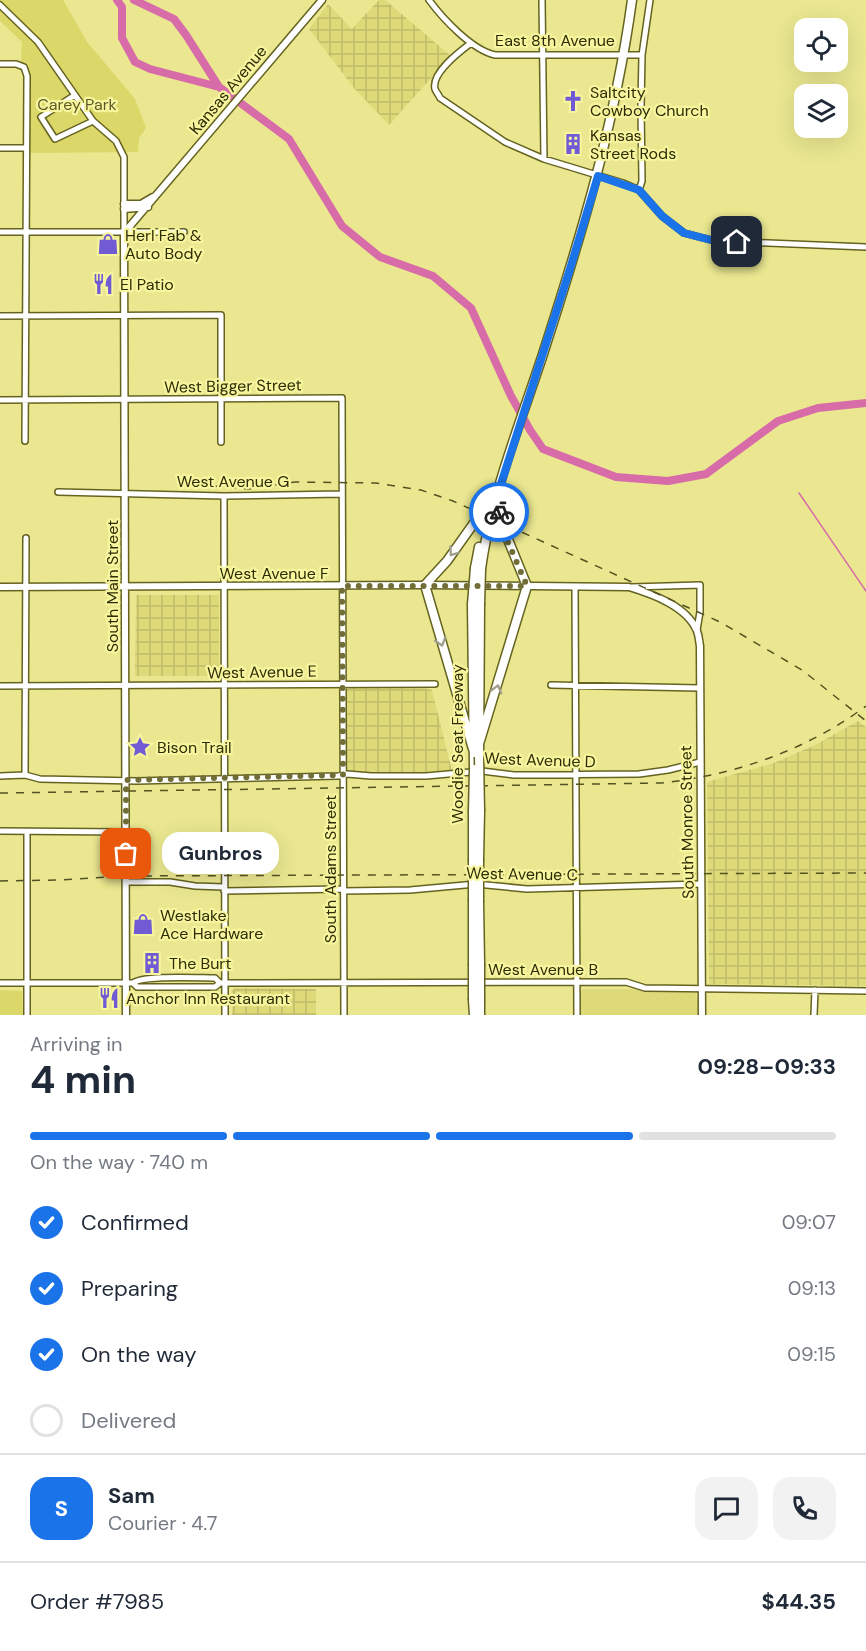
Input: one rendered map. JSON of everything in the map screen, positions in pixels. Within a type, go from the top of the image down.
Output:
[{"type":"main road","name":"Woodie Seat Freeway","points":[[481,1015],[475,1006],[476,604],[480,538],[501,483],[598,176],[615,105],[632,0]]},
{"type":"main road","points":[[476,752],[425,585],[447,561],[501,483]]},
{"type":"main road","points":[[476,752],[527,586],[500,520],[501,483]]},
{"type":"street","name":"Kansas Avenue","points":[[124,232],[148,207],[154,197],[322,0]]},
{"type":"street","name":"East 8th Avenue","points":[[429,0],[436,10],[485,53],[495,55],[642,55]]},
{"type":"street","points":[[542,0],[544,159]]},
{"type":"street","points":[[639,190],[642,181],[642,55],[650,0]]},
{"type":"street","points":[[0,4],[38,42],[75,95],[93,121],[55,138],[41,117],[75,95]]},
{"type":"street","points":[[471,43],[454,56],[436,77],[435,88],[440,98],[505,142],[544,159],[639,190],[674,226],[698,238],[715,241],[866,247]]},
{"type":"street","points":[[0,64],[16,64],[24,67],[27,76],[25,441]]},
{"type":"street","name":"South Main Street","points":[[93,121],[116,141],[124,157],[126,882],[129,983],[126,1015]]},
{"type":"street","points":[[0,148],[25,148]]},
{"type":"street","points":[[124,206],[141,204],[154,197]]},
{"type":"street","points":[[124,206],[148,207]]},
{"type":"street","points":[[0,232],[184,232]]},
{"type":"street","points":[[0,316],[221,315],[221,442]]},
{"type":"street","name":"West Bigger Street","points":[[0,400],[342,398]]},
{"type":"street","name":"South Adams Street","points":[[342,398],[344,1015]]},
{"type":"street","name":"West Avenue G","points":[[58,492],[224,496],[341,494]]},
{"type":"street","points":[[224,496],[222,983],[225,1015]]},
{"type":"street","points":[[25,775],[26,538]]},
{"type":"street","name":"West Avenue F","points":[[0,587],[425,585],[628,587],[670,604],[697,630]]},
{"type":"street","points":[[628,587],[700,585],[697,630]]},
{"type":"street","points":[[575,587],[577,1015]]},
{"type":"street","name":"South Monroe Street","points":[[697,630],[700,646],[702,1015]]},
{"type":"street","name":"West Avenue E","points":[[0,687],[435,684]]},
{"type":"street","points":[[551,685],[699,688]]},
{"type":"street","name":"West Avenue D","points":[[0,776],[126,780],[343,775],[426,776],[482,771],[514,775],[639,774],[700,762]]},
{"type":"street","points":[[0,831],[126,832]]},
{"type":"street","points":[[27,832],[27,1015]]},
{"type":"street","name":"West Avenue C","points":[[126,882],[170,882],[224,889],[343,890],[410,890],[476,884],[527,889],[576,889],[701,884]]},
{"type":"street","name":"West Avenue B","points":[[0,983],[129,983],[137,987],[215,987],[222,983],[626,982],[645,988],[866,991]]},
{"type":"street","points":[[814,1015],[815,990]]},
{"type":"shaded area","points":[[379,0],[385,0],[451,56],[389,125],[354,88],[309,29],[328,4],[352,29]]},
{"type":"shaded area","points":[[136,595],[219,595],[219,676],[135,676]]},
{"type":"shaded area","points":[[346,686],[415,686],[432,690],[452,771],[431,774],[346,772]]},
{"type":"shaded area","points":[[858,721],[866,727],[866,986],[709,984],[707,782],[774,763],[817,744]]},
{"type":"shaded area","points":[[235,988],[316,989],[316,1015],[232,1015],[232,991]]},
{"type":"shaded area","points":[[583,989],[696,993],[698,1015],[581,1015],[581,991]]},
{"type":"green space","name":"Carey Park","points":[[0,0],[63,0],[87,42],[135,99],[146,128],[139,138],[138,152],[28,153],[29,75],[26,65],[21,62],[22,42],[0,21]]},
{"type":"green space","points":[[0,990],[22,991],[23,1015],[0,1015]]},
{"type":"waterway","points":[[117,0],[122,7],[122,38],[135,62],[150,69],[219,87],[289,139],[342,226],[380,257],[433,276],[471,308],[511,396],[543,449],[616,477],[668,481],[706,474],[778,421],[818,408],[866,403]]},
{"type":"waterway","points":[[134,0],[174,19],[219,87]]},
{"type":"waterway","points":[[799,493],[866,591]]},
{"type":"railway","points":[[180,483],[248,489],[295,482],[376,483],[421,490],[453,501],[720,622],[802,670],[866,721]]},
{"type":"railway","points":[[0,793],[662,783],[716,774],[769,758],[820,735],[866,706]]},
{"type":"railway","points":[[0,881],[126,876],[866,873]]},
{"type":"way so far","points":[[126,854],[126,780],[343,775],[342,586],[527,586],[507,540],[499,512]]},
{"type":"place","name":"Saltcity Cowboy Church","points":[[573,101]]},
{"type":"place","name":"Kansas Street Rods","points":[[573,144]]},
{"type":"place","name":"Herl Fab & Auto Body","points":[[108,244]]},
{"type":"place","name":"El Patio","points":[[103,284]]},
{"type":"place","name":"Bison Trail","points":[[140,747]]},
{"type":"place","name":"Gunbros","points":[[126,854]]},
{"type":"place","name":"Westlake Ace Hardware","points":[[143,924]]},
{"type":"place","name":"The Burt","points":[[152,963]]},
{"type":"place","name":"Anchor Inn Restaurant","points":[[109,998]]},
{"type":"route","points":[[499,512],[500,487],[598,176],[639,190],[662,216],[684,233],[715,241],[737,242]]}]
